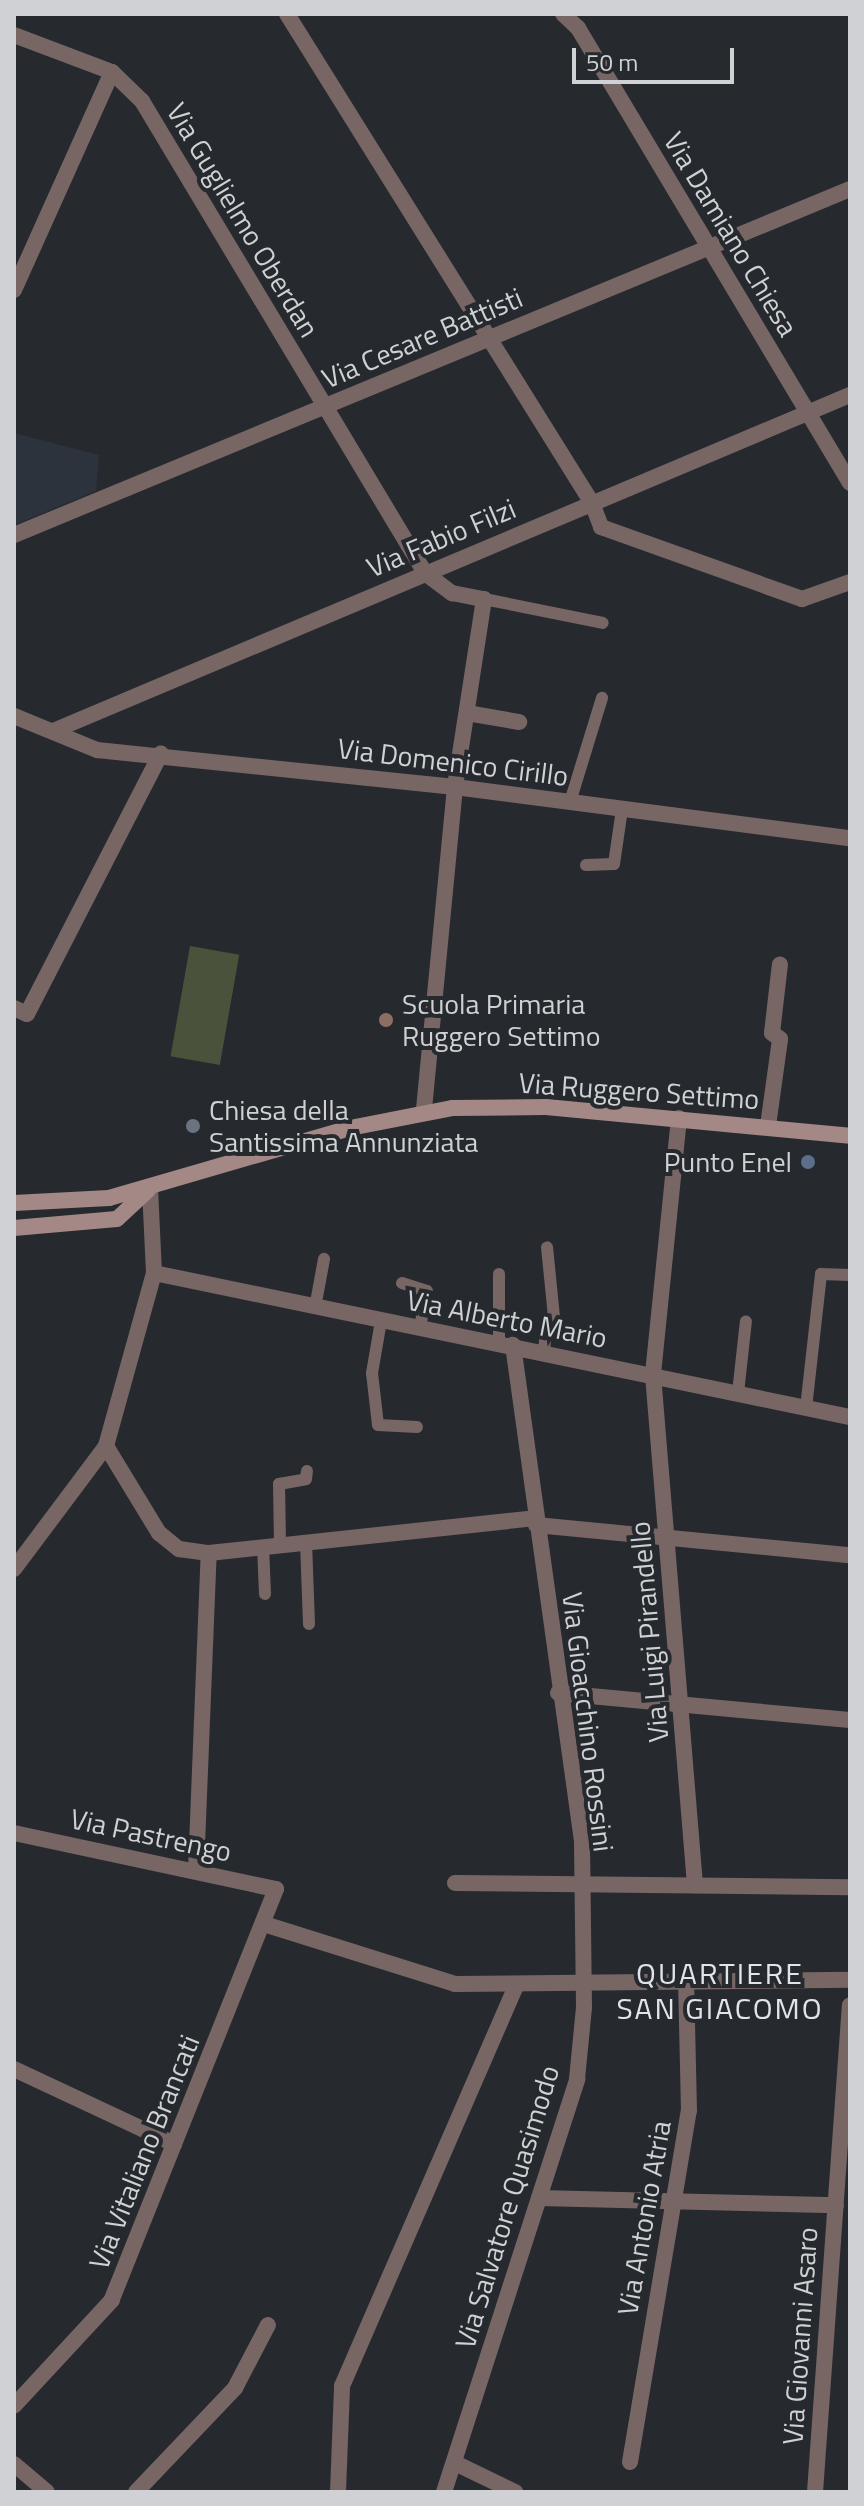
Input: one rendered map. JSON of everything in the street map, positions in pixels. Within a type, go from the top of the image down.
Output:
[{"type":"street","points":[[287,14],[592,503],[601,527],[802,599],[850,582]]},
{"type":"street","name":"Via Damiano Chiesa","points":[[563,14],[578,28],[850,483]]},
{"type":"street","name":"Via Guglielmo Oberdan","points":[[14,35],[112,72],[142,101],[425,573]]},
{"type":"street","points":[[14,290],[112,72]]},
{"type":"street","name":"Via Cesare Battisti","points":[[14,535],[850,189]]},
{"type":"street","name":"Via Fabio Filzi","points":[[53,731],[850,395]]},
{"type":"street","points":[[424,1111],[455,787],[484,599],[452,593],[425,573]]},
{"type":"street","points":[[467,713],[519,722]]},
{"type":"street","name":"Via Domenico Cirillo","points":[[16,724],[53,731],[97,750],[161,753],[455,787],[850,838]]},
{"type":"street","points":[[21,1011],[161,753]]},
{"type":"street","points":[[768,1126],[780,1039],[772,1033],[780,964]]},
{"type":"street","name":"Via Ruggero Settimo","points":[[14,1203],[109,1198],[150,1189],[424,1111],[546,1107],[850,1136]]},
{"type":"street","name":"Via Luigi Pirandello","points":[[679,1118],[653,1375],[695,1885]]},
{"type":"street","points":[[14,1228],[117,1219],[150,1189]]},
{"type":"street","points":[[14,1569],[106,1446],[154,1273],[150,1189]]},
{"type":"street","name":"Via Alberto Mario","points":[[154,1273],[850,1417]]},
{"type":"street","name":"Via Gioacchino Rossini","points":[[506,1344],[536,1522],[558,1693],[582,1841],[579,1884],[850,1887]]},
{"type":"street","points":[[106,1446],[159,1533],[179,1549],[209,1553],[536,1522],[850,1555]]},
{"type":"street","points":[[196,1870],[209,1553]]},
{"type":"street","points":[[558,1693],[850,1720]]},
{"type":"street","name":"Via Pastrengo","points":[[14,1833],[276,1889]]},
{"type":"street","points":[[455,1883],[579,1884]]},
{"type":"street","name":"Via Salvatore Quasimodo","points":[[444,2492],[577,2079],[584,1982],[579,1884]]},
{"type":"street","name":"Via Vitaliano Brancati","points":[[14,2406],[112,2300],[276,1889]]},
{"type":"street","points":[[264,1924],[455,1984],[850,1980]]},
{"type":"street","name":"Via Antonio Atria","points":[[630,2462],[689,2111],[686,1981]]},
{"type":"street","points":[[338,2492],[342,2386],[517,1984]]},
{"type":"street","name":"Via Giovanni Asaro","points":[[815,2492],[836,2205],[844,2184],[850,2005]]},
{"type":"street","points":[[14,2069],[174,2144]]},
{"type":"street","points":[[539,2198],[836,2205]]},
{"type":"street","points":[[136,2492],[235,2388],[268,2325]]},
{"type":"street","points":[[455,2463],[515,2492]]},
{"type":"street","points":[[14,2464],[47,2492]]},
{"type":"lane","points":[[484,599],[603,623]]},
{"type":"lane","points":[[570,802],[602,698]]},
{"type":"lane","points":[[586,865],[614,864],[622,809]]},
{"type":"lane","points":[[544,1352],[547,1319],[554,1317],[547,1247]]},
{"type":"lane","points":[[315,1308],[324,1259]]},
{"type":"lane","points":[[499,1274],[506,1344]]},
{"type":"lane","points":[[806,1408],[821,1274],[850,1275]]},
{"type":"lane","points":[[402,1283],[427,1291],[420,1328]]},
{"type":"lane","points":[[381,1321],[372,1373],[378,1425],[417,1427]]},
{"type":"lane","points":[[738,1393],[746,1321]]},
{"type":"lane","points":[[265,1594],[279,1484],[306,1479],[307,1471]]},
{"type":"lane","points":[[306,1542],[309,1624]]},
{"type":"shaded area","points":[[14,433],[99,455],[96,491],[14,525]]},
{"type":"green space","points":[[190,946],[239,955],[220,1065],[171,1056]]},
{"type":"place","name":"Scuola Primaria Ruggero Settimo","points":[[386,1020]]},
{"type":"place","name":"Chiesa della Santissima Annunziata","points":[[193,1126]]},
{"type":"place","name":"Punto Enel","points":[[808,1162]]},
{"type":"district","name":"QUARTIERE SAN GIACOMO","points":[[720,1990]]}]
